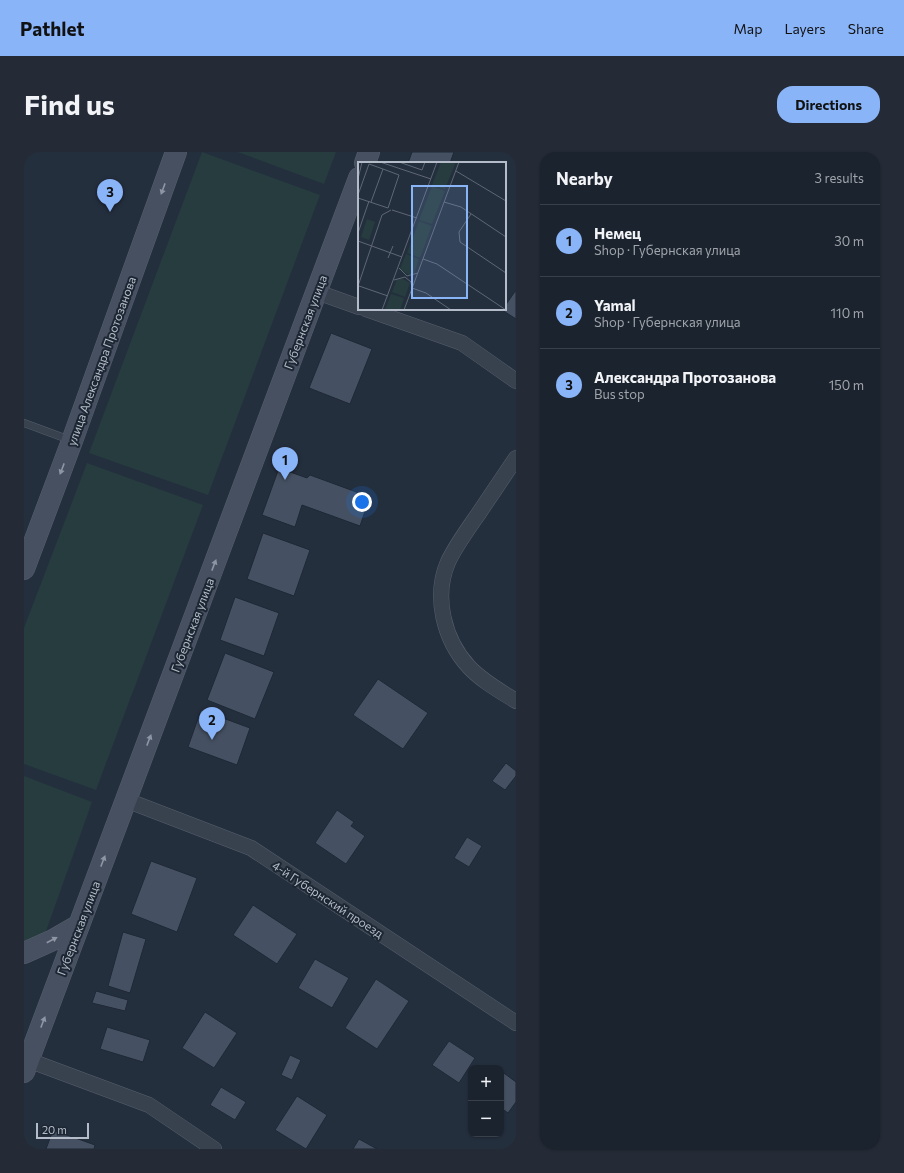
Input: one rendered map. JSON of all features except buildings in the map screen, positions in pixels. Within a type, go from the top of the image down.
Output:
[{"type":"street","name":"улица Александра Протозанова","points":[[24,569],[72,441],[176,152]]},
{"type":"street","points":[[365,162],[369,152]]},
{"type":"street","name":"Губернская улица","points":[[26,1066],[358,181]]},
{"type":"street","points":[[317,292],[358,307]]},
{"type":"street","points":[[369,310],[462,343],[516,381]]},
{"type":"street","points":[[516,458],[456,547],[448,564],[443,582],[441,600],[445,625],[449,637],[458,653],[470,668],[484,680],[516,701]]},
{"type":"street","name":"4-й Губернский проезд","points":[[126,800],[251,848],[516,1023]]},
{"type":"street","points":[[24,953],[53,940],[79,925]]},
{"type":"street","points":[[24,1032],[26,1066],[148,1105],[214,1149]]},
{"type":"lane","points":[[24,423],[72,441]]},
{"type":"green space","points":[[202,152],[320,195],[208,495],[89,453]]},
{"type":"green space","points":[[238,152],[336,152],[324,184]]},
{"type":"green space","points":[[87,463],[203,505],[96,790],[24,764],[24,628]]},
{"type":"green space","points":[[24,776],[92,802],[45,934],[24,944]]},
{"type":"place","name":"Александра Протозанова","points":[[110,212]]},
{"type":"place","name":"Немец","points":[[285,480]]},
{"type":"place","name":"Yamal","points":[[212,740]]}]
